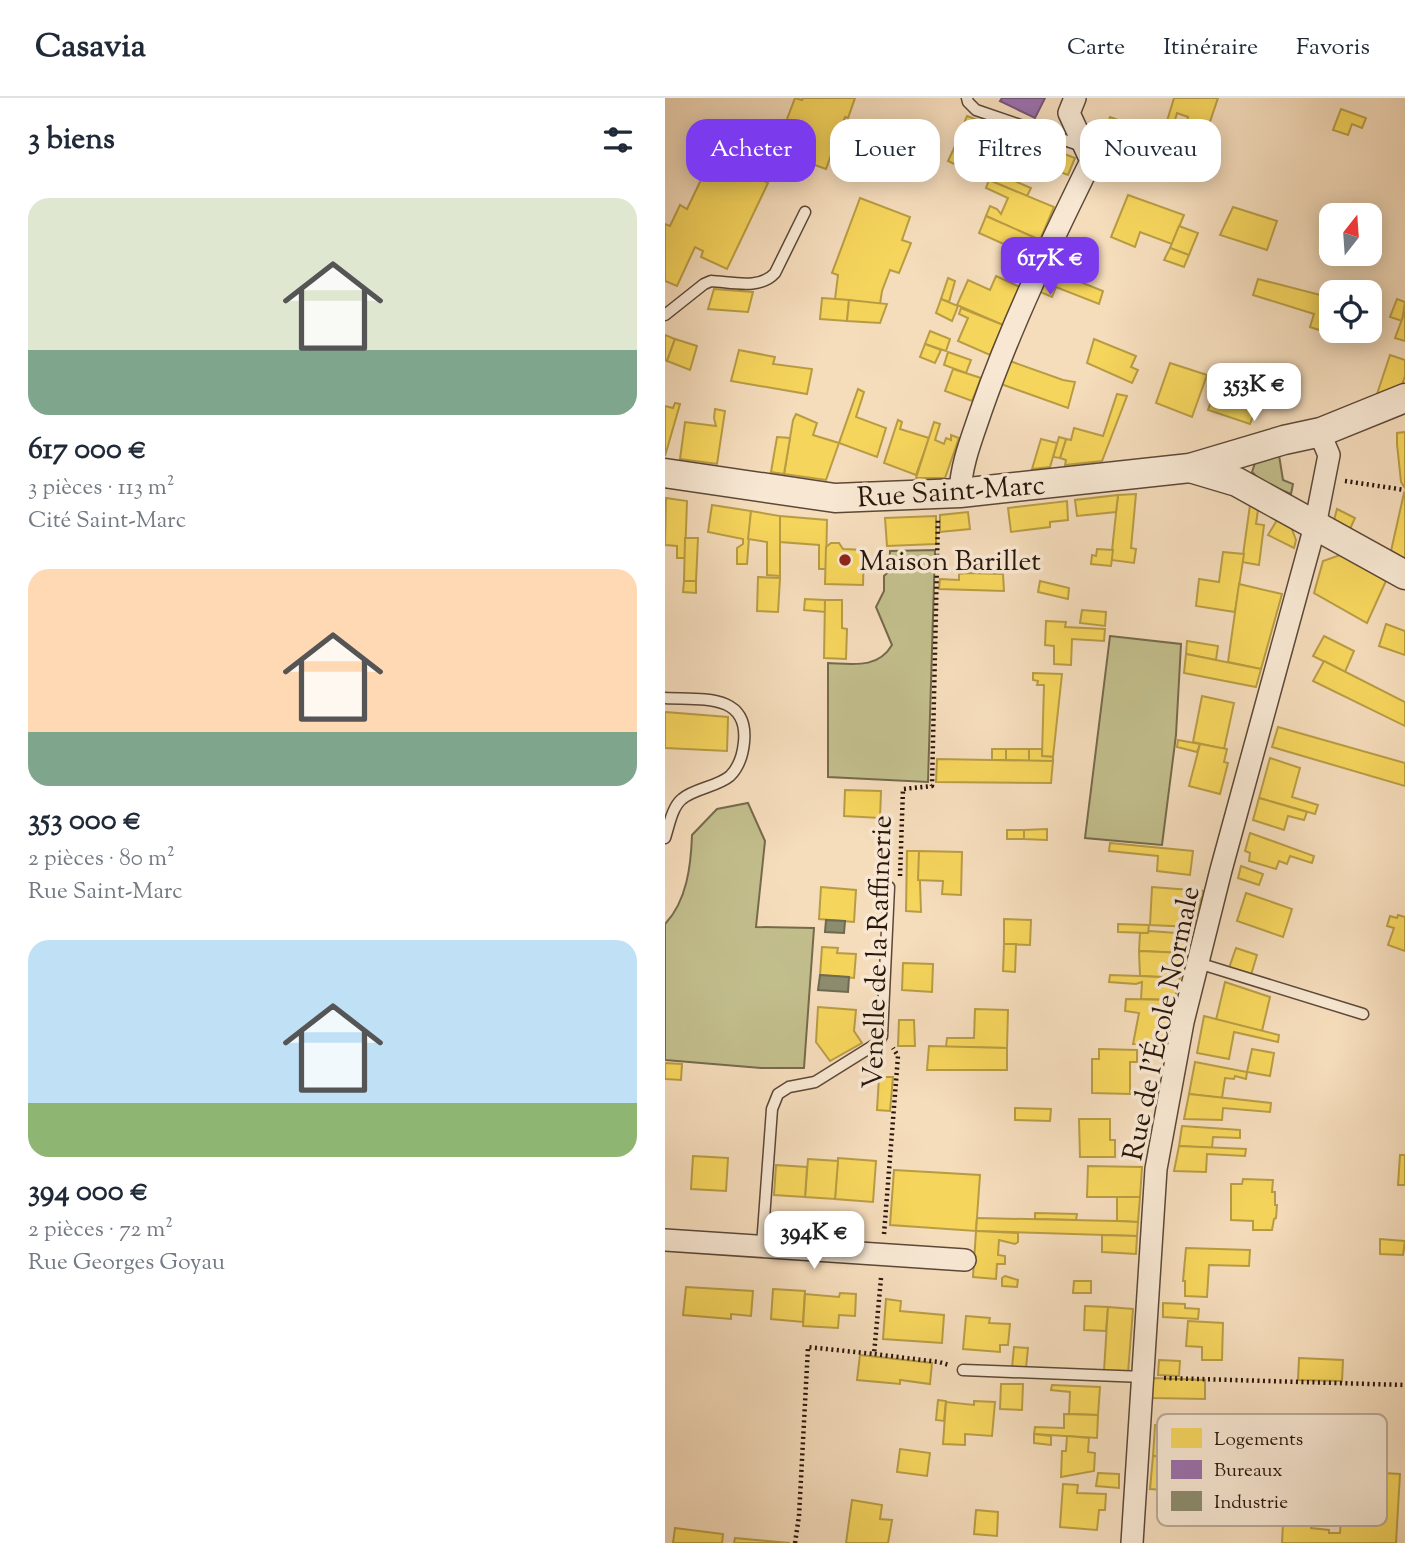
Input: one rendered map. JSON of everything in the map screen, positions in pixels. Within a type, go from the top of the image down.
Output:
[{"type":"street","points":[[1075,98],[1069,113],[1080,136]]},
{"type":"street","points":[[948,493],[961,470],[992,380],[1044,258],[1081,182]]},
{"type":"street","points":[[1405,398],[1313,434],[1237,468],[1315,526],[1405,575]]},
{"type":"street","name":"Rue de l'École Normale","points":[[1132,1543],[1156,1170],[1198,963],[1315,526],[1329,455],[1323,441],[1313,434]]},
{"type":"street","name":"Rue Saint-Marc","points":[[665,473],[835,498],[948,493],[1190,468],[1237,468]]},
{"type":"street","points":[[665,1240],[965,1260]]},
{"type":"lane","points":[[967,98],[976,110],[1080,145]]},
{"type":"lane","points":[[665,315],[711,281],[758,284],[769,280],[775,274],[806,212]]},
{"type":"lane","points":[[665,698],[722,702],[733,707],[743,718],[744,740],[739,763],[729,776],[681,799],[673,811],[665,838]]},
{"type":"lane","points":[[762,1246],[772,1109],[778,1094],[789,1087],[815,1082],[879,1042],[882,1036],[894,886]]},
{"type":"lane","points":[[1198,963],[1363,1014]]},
{"type":"lane","points":[[963,1370],[1144,1377]]},
{"type":"path","points":[[1344,481],[1405,491]]},
{"type":"path","name":"Venelle de la Raffinerie","points":[[894,886],[903,789],[932,786],[938,511],[948,493]]},
{"type":"path","name":"Venelle de la Raffinerie","points":[[874,1354],[898,1056],[892,1046]]},
{"type":"path","points":[[795,1543],[799,1516],[808,1348],[939,1362],[963,1370]]},
{"type":"path","points":[[1144,1377],[1405,1385]]},
{"type":"shaded area","points":[[1279,455],[1283,480],[1293,484],[1291,494],[1262,482],[1252,472],[1255,463]]},
{"type":"shaded area","points":[[935,550],[928,782],[828,777],[828,663],[872,662],[886,653],[892,645],[876,607],[884,591],[884,576],[889,571],[890,551]]},
{"type":"shaded area","points":[[1110,636],[1181,644],[1176,735],[1162,845],[1085,838]]},
{"type":"shaded area","points":[[748,803],[765,841],[756,927],[814,928],[804,1068],[761,1068],[665,1060],[665,924],[683,894],[689,870],[692,835],[717,809]]},
{"type":"building: Logements","points":[[795,98],[855,98],[848,118],[830,119],[830,158],[826,169],[816,165],[816,119],[787,119]]},
{"type":"building: Logements","points":[[1174,98],[1218,98],[1211,119],[1188,119],[1177,113],[1175,119],[1168,119]]},
{"type":"building: Logements","points":[[1341,109],[1366,118],[1362,128],[1352,124],[1348,135],[1333,130]]},
{"type":"building: Logements","points":[[954,148],[954,164],[948,161]]},
{"type":"building: Logements","points":[[1066,155],[1075,158],[1068,175],[1066,174]]},
{"type":"building: Logements","points":[[700,182],[768,183],[727,269],[701,257],[703,251],[695,247],[677,286],[665,281],[665,224],[670,226],[680,205],[687,209]]},
{"type":"building: Logements","points":[[988,182],[994,182],[1054,207],[1040,240],[986,216],[990,206],[1001,214],[1008,198],[986,188]]},
{"type":"building: Logements","points":[[994,182],[1017,182],[1031,188],[1027,196]]},
{"type":"building: Logements","points":[[1128,195],[1184,215],[1172,244],[1140,232],[1135,247],[1111,237]]},
{"type":"building: Logements","points":[[860,198],[910,217],[902,240],[911,243],[899,273],[890,270],[880,304],[835,299],[838,275],[832,273]]},
{"type":"building: Logements","points":[[1233,207],[1277,221],[1267,250],[1220,235]]},
{"type":"building: Logements","points":[[986,216],[1040,240],[1033,257],[979,233]]},
{"type":"building: Logements","points":[[1179,226],[1198,233],[1189,255],[1170,248]]},
{"type":"building: Logements","points":[[1170,248],[1189,255],[1184,267],[1164,260]]},
{"type":"building: Logements","points":[[1048,269],[1103,291],[1099,304],[1056,287],[1052,297],[1038,291]]},
{"type":"building: Logements","points":[[996,276],[1020,287],[1003,325],[957,305],[968,280],[990,290]]},
{"type":"building: Logements","points":[[948,278],[955,281],[949,302],[941,299]]},
{"type":"building: Logements","points":[[1258,279],[1319,295],[1319,330],[1310,327],[1314,314],[1253,295]]},
{"type":"building: Logements","points":[[714,289],[753,292],[748,312],[708,309]]},
{"type":"building: Logements","points":[[822,298],[849,300],[847,321],[820,319]]},
{"type":"building: Logements","points":[[941,299],[958,306],[952,321],[936,313]]},
{"type":"building: Logements","points":[[1397,299],[1405,302],[1402,321],[1390,317]]},
{"type":"building: Logements","points":[[849,300],[887,304],[880,323],[847,321]]},
{"type":"building: Logements","points":[[961,308],[1003,325],[990,355],[958,341],[968,318],[959,314]]},
{"type":"building: Logements","points":[[1405,311],[1405,341],[1395,338]]},
{"type":"building: Logements","points":[[930,331],[950,339],[946,351],[925,344]]},
{"type":"building: Logements","points":[[665,335],[675,339],[667,361],[665,360]]},
{"type":"building: Logements","points":[[675,339],[697,346],[690,370],[667,361]]},
{"type":"building: Logements","points":[[1094,339],[1136,356],[1131,367],[1138,370],[1132,383],[1087,363]]},
{"type":"building: Logements","points":[[925,344],[941,350],[935,363],[920,357]]},
{"type":"building: Logements","points":[[739,350],[775,357],[773,364],[812,369],[807,394],[731,381]]},
{"type":"building: Logements","points":[[948,352],[971,360],[966,373],[944,365]]},
{"type":"building: Logements","points":[[1390,355],[1405,360],[1402,385],[1376,397]]},
{"type":"building: Logements","points":[[1007,360],[1075,382],[1068,408],[998,383]]},
{"type":"building: Logements","points":[[1170,363],[1207,375],[1192,417],[1156,403]]},
{"type":"building: Logements","points":[[953,369],[981,378],[972,401],[945,391]]},
{"type":"building: Logements","points":[[1219,378],[1261,392],[1259,400],[1217,385]]},
{"type":"building: Logements","points":[[1217,385],[1259,400],[1250,424],[1208,410]]},
{"type":"building: Logements","points":[[858,389],[864,392],[856,417],[886,428],[877,457],[839,443]]},
{"type":"building: Logements","points":[[1117,394],[1127,396],[1102,461],[1065,465],[1066,460],[1060,458],[1066,439],[1071,440],[1074,428],[1103,436]]},
{"type":"building: Logements","points":[[675,403],[680,404],[665,456],[665,406],[673,408]]},
{"type":"building: Logements","points":[[715,409],[725,411],[717,464],[680,459],[685,422],[716,426]]},
{"type":"building: Logements","points":[[796,414],[817,423],[813,435],[839,443],[826,480],[784,474]]},
{"type":"building: Logements","points":[[898,420],[902,422],[900,429],[929,438],[916,475],[884,463]]},
{"type":"building: Logements","points":[[934,422],[940,424],[935,440],[944,444],[946,438],[951,440],[951,435],[959,438],[945,478],[916,478]]},
{"type":"building: Logements","points":[[1405,432],[1405,488],[1401,482],[1397,433]]},
{"type":"building: Logements","points":[[777,437],[790,438],[784,474],[771,472]]},
{"type":"building: Logements","points":[[1059,437],[1066,439],[1060,458],[1053,457]]},
{"type":"building: Logements","points":[[1041,439],[1057,443],[1050,467],[1032,469]]},
{"type":"building: Logements","points":[[1136,494],[1131,548],[1136,549],[1134,563],[1111,560],[1118,495]]},
{"type":"building: Logements","points":[[1405,494],[1405,559],[1391,551]]},
{"type":"building: Logements","points":[[1118,495],[1116,512],[1077,516],[1075,500]]},
{"type":"building: Logements","points":[[666,498],[687,501],[685,558],[677,558],[677,546],[665,545]]},
{"type":"building: Logements","points":[[1067,501],[1068,520],[1050,522],[1050,527],[1011,532],[1008,508]]},
{"type":"building: Logements","points":[[712,505],[751,511],[747,564],[737,564],[737,548],[743,544],[743,539],[708,532]]},
{"type":"building: Logements","points":[[1250,505],[1258,510],[1256,524],[1264,525],[1259,565],[1242,562]]},
{"type":"building: Logements","points":[[1337,509],[1355,518],[1350,529],[1334,520]]},
{"type":"building: Logements","points":[[751,511],[780,516],[780,576],[767,575],[767,542],[748,539]]},
{"type":"building: Logements","points":[[968,512],[970,529],[940,532],[940,515]]},
{"type":"building: Logements","points":[[780,516],[827,520],[826,569],[819,569],[819,545],[780,542]]},
{"type":"building: Logements","points":[[936,516],[936,544],[887,546],[885,518]]},
{"type":"building: Logements","points":[[1277,520],[1291,527],[1296,540],[1294,548],[1268,535]]},
{"type":"building: Logements","points":[[685,538],[698,538],[696,581],[684,581]]},
{"type":"building: Logements","name":"Maison Barillet","points":[[831,543],[839,543],[843,549],[864,550],[863,585],[825,584],[826,547]]},
{"type":"building: Logements","points":[[1097,549],[1113,550],[1111,566],[1091,564],[1092,555],[1096,556]]},
{"type":"building: Logements","points":[[1223,552],[1244,554],[1235,612],[1196,606],[1199,579],[1219,582]]},
{"type":"building: Logements","points":[[1340,555],[1386,581],[1367,623],[1314,593],[1323,561]]},
{"type":"building: Logements","points":[[959,574],[1003,574],[1004,591],[939,589],[940,579],[959,580]]},
{"type":"building: Logements","points":[[758,577],[780,578],[778,612],[757,611]]},
{"type":"building: Logements","points":[[684,581],[696,581],[696,593],[683,592]]},
{"type":"building: Logements","points":[[1040,581],[1069,588],[1068,599],[1038,592]]},
{"type":"building: Logements","points":[[1239,584],[1282,594],[1261,669],[1228,662]]},
{"type":"building: Logements","points":[[805,599],[825,600],[825,612],[804,610]]},
{"type":"building: Logements","points":[[825,600],[842,600],[842,628],[847,629],[846,659],[824,658]]},
{"type":"building: Logements","points":[[1082,610],[1106,612],[1105,626],[1080,623]]},
{"type":"building: Logements","points":[[1046,621],[1066,622],[1065,627],[1105,629],[1104,641],[1072,639],[1071,665],[1054,664],[1054,646],[1045,645]]},
{"type":"building: Logements","points":[[1386,624],[1405,631],[1405,655],[1379,646]]},
{"type":"building: Logements","points":[[1324,636],[1354,651],[1345,672],[1313,656]]},
{"type":"building: Logements","points":[[1187,641],[1218,646],[1216,660],[1186,654]]},
{"type":"building: Logements","points":[[1186,654],[1261,669],[1256,687],[1184,673]]},
{"type":"building: Logements","points":[[1324,661],[1405,702],[1405,726],[1313,681]]},
{"type":"building: Logements","points":[[1033,673],[1062,674],[1053,757],[1042,756],[1044,685],[1037,685],[1038,681],[1033,680]]},
{"type":"building: Logements","points":[[1202,696],[1234,703],[1224,749],[1193,742]]},
{"type":"building: Logements","points":[[665,712],[728,717],[727,751],[665,748]]},
{"type":"building: Logements","points":[[1278,727],[1405,763],[1405,786],[1272,747]]},
{"type":"building: Logements","points":[[1178,740],[1200,744],[1197,752],[1177,747]]},
{"type":"building: Logements","points":[[1200,744],[1227,749],[1224,762],[1228,763],[1220,794],[1189,786]]},
{"type":"building: Logements","points":[[992,749],[1006,749],[1006,760],[992,760]]},
{"type":"building: Logements","points":[[1006,749],[1029,749],[1029,761],[1006,760]]},
{"type":"building: Logements","points":[[1029,749],[1042,749],[1042,756],[1053,757],[1053,761],[1029,761]]},
{"type":"building: Logements","points":[[1270,758],[1300,768],[1292,797],[1318,805],[1315,814],[1259,798]]},
{"type":"building: Logements","points":[[937,759],[1053,761],[1051,783],[936,782]]},
{"type":"building: Logements","points":[[845,790],[881,791],[880,818],[844,816]]},
{"type":"building: Logements","points":[[1259,798],[1307,812],[1304,820],[1288,816],[1284,830],[1253,820]]},
{"type":"building: Logements","points":[[1047,829],[1047,840],[1024,839],[1024,830]]},
{"type":"building: Logements","points":[[1007,830],[1024,830],[1024,839],[1007,839]]},
{"type":"building: Logements","points":[[1250,833],[1314,856],[1312,863],[1290,856],[1287,864],[1279,861],[1276,869],[1249,861],[1250,853],[1245,851]]},
{"type":"building: Logements","points":[[1110,843],[1193,851],[1190,875],[1157,871],[1158,856],[1109,851]]},
{"type":"building: Logements","points":[[907,851],[919,851],[921,912],[906,911]]},
{"type":"building: Logements","points":[[919,851],[962,852],[961,895],[942,894],[943,881],[918,880]]},
{"type":"building: Logements","points":[[1241,866],[1263,874],[1259,885],[1238,878]]},
{"type":"building: Logements","points":[[821,887],[856,890],[854,922],[819,919]]},
{"type":"building: Logements","points":[[1152,887],[1203,891],[1193,927],[1150,925]]},
{"type":"building: Logements","points":[[1246,893],[1292,909],[1283,937],[1237,921]]},
{"type":"building: Logements","points":[[1398,915],[1405,917],[1405,951],[1388,945],[1394,928],[1387,926],[1390,916],[1397,918]]},
{"type":"building: Logements","points":[[1004,919],[1031,920],[1030,945],[1004,944]]},
{"type":"building: Logements","points":[[1118,924],[1149,925],[1148,933],[1118,932]]},
{"type":"building: Logements","points":[[1149,931],[1191,934],[1186,953],[1139,951],[1140,933]]},
{"type":"building: Logements","points":[[1004,944],[1016,944],[1015,972],[1003,971]]},
{"type":"building: Logements","points":[[822,947],[838,948],[837,953],[856,954],[854,978],[820,975]]},
{"type":"building: Logements","points":[[1236,948],[1257,955],[1251,975],[1229,968]]},
{"type":"building: Logements","points":[[1139,951],[1186,953],[1180,978],[1140,976]]},
{"type":"building: Logements","points":[[903,963],[933,964],[932,992],[902,990]]},
{"type":"building: Logements","points":[[1110,975],[1180,978],[1174,1000],[1141,999],[1142,982],[1109,982]]},
{"type":"building: Logements","points":[[1225,982],[1270,997],[1262,1031],[1216,1020]]},
{"type":"building: Logements","points":[[1126,999],[1174,1000],[1165,1045],[1133,1044],[1139,1013],[1125,1011]]},
{"type":"building: Logements","points":[[818,1007],[856,1010],[854,1031],[862,1043],[830,1061],[816,1042]]},
{"type":"building: Logements","points":[[975,1009],[1008,1010],[1007,1048],[946,1047],[947,1038],[974,1038]]},
{"type":"building: Logements","points":[[1204,1016],[1279,1035],[1278,1042],[1234,1032],[1229,1059],[1197,1053]]},
{"type":"building: Logements","points":[[899,1020],[914,1020],[915,1046],[898,1046]]},
{"type":"building: Logements","points":[[929,1046],[1007,1048],[1007,1070],[927,1070]]},
{"type":"building: Logements","points":[[1099,1049],[1137,1050],[1137,1062],[1130,1062],[1130,1094],[1092,1093],[1092,1059],[1099,1059]]},
{"type":"building: Logements","points":[[1252,1049],[1274,1053],[1270,1076],[1247,1072]]},
{"type":"building: Logements","points":[[1195,1062],[1247,1072],[1246,1079],[1235,1076],[1234,1079],[1225,1078],[1222,1098],[1189,1094]]},
{"type":"building: Logements","points":[[665,1063],[682,1064],[681,1080],[665,1079]]},
{"type":"building: Logements","points":[[879,1077],[893,1077],[890,1111],[877,1110]]},
{"type":"building: Logements","points":[[1189,1094],[1271,1103],[1270,1112],[1223,1108],[1222,1120],[1184,1119]]},
{"type":"building: Logements","points":[[1015,1108],[1051,1109],[1050,1121],[1015,1120]]},
{"type":"building: Logements","points":[[1079,1119],[1110,1119],[1110,1140],[1115,1140],[1115,1157],[1080,1157]]},
{"type":"building: Logements","points":[[1182,1126],[1240,1130],[1240,1138],[1213,1137],[1212,1148],[1179,1146]]},
{"type":"building: Logements","points":[[1179,1146],[1246,1149],[1245,1156],[1207,1154],[1206,1172],[1174,1171]]},
{"type":"building: Logements","points":[[1400,1155],[1405,1155],[1405,1185],[1398,1185]]},
{"type":"building: Logements","points":[[693,1156],[728,1158],[726,1191],[691,1189]]},
{"type":"building: Logements","points":[[838,1158],[876,1161],[873,1202],[835,1199]]},
{"type":"building: Logements","points":[[808,1159],[838,1161],[835,1199],[805,1197]]},
{"type":"building: Logements","points":[[776,1165],[807,1167],[805,1197],[774,1195]]},
{"type":"building: Logements","points":[[1088,1166],[1142,1167],[1140,1197],[1087,1197]]},
{"type":"building: Logements","points":[[894,1170],[980,1175],[976,1231],[890,1225]]},
{"type":"building: Logements","points":[[1243,1179],[1273,1180],[1272,1192],[1275,1192],[1277,1205],[1272,1230],[1253,1230],[1253,1221],[1231,1220],[1231,1184],[1242,1184]]},
{"type":"building: Logements","points":[[1117,1197],[1140,1197],[1138,1222],[1117,1221]]},
{"type":"building: Logements","points":[[1035,1213],[1077,1214],[1076,1220],[1035,1219]]},
{"type":"building: Logements","points":[[977,1218],[1138,1222],[1137,1236],[976,1231]]},
{"type":"building: Logements","points":[[976,1231],[1018,1233],[1018,1242],[1015,1244],[999,1240],[998,1255],[1005,1256],[1005,1264],[997,1264],[996,1279],[973,1277]]},
{"type":"building: Logements","points":[[1102,1235],[1137,1236],[1136,1254],[1102,1252]]},
{"type":"building: Logements","points":[[1380,1239],[1405,1241],[1403,1255],[1380,1254]]},
{"type":"building: Logements","points":[[1186,1248],[1250,1250],[1249,1266],[1209,1265],[1207,1297],[1185,1296],[1183,1281]]},
{"type":"building: Logements","points":[[1005,1276],[1018,1280],[1017,1287],[1002,1286],[1002,1278]]},
{"type":"building: Logements","points":[[1074,1281],[1091,1281],[1091,1293],[1073,1293]]},
{"type":"building: Logements","points":[[686,1287],[753,1291],[751,1316],[731,1314],[731,1319],[683,1315]]},
{"type":"building: Logements","points":[[773,1289],[805,1291],[803,1322],[771,1319]]},
{"type":"building: Logements","points":[[840,1293],[856,1294],[855,1316],[839,1315],[838,1328],[803,1326],[805,1294],[839,1297]]},
{"type":"building: Logements","points":[[886,1299],[901,1301],[900,1311],[944,1315],[942,1343],[883,1339]]},
{"type":"building: Logements","points":[[1163,1303],[1185,1304],[1185,1308],[1199,1309],[1198,1319],[1163,1317]]},
{"type":"building: Logements","points":[[1085,1306],[1108,1307],[1106,1331],[1084,1330]]},
{"type":"building: Logements","points":[[1108,1307],[1133,1309],[1128,1373],[1104,1371]]},
{"type":"building: Logements","points":[[966,1316],[990,1318],[989,1323],[1010,1324],[1008,1345],[1000,1345],[1000,1352],[963,1349]]},
{"type":"building: Logements","points":[[1188,1321],[1223,1323],[1222,1360],[1202,1360],[1202,1347],[1186,1346]]},
{"type":"building: Logements","points":[[1014,1347],[1028,1348],[1026,1368],[1012,1368]]},
{"type":"building: Logements","points":[[860,1355],[932,1363],[930,1384],[900,1380],[900,1384],[857,1380]]},
{"type":"building: Logements","points":[[1299,1358],[1343,1360],[1342,1381],[1298,1380]]},
{"type":"building: Logements","points":[[1159,1360],[1180,1361],[1179,1376],[1158,1375]]},
{"type":"building: Logements","points":[[1153,1378],[1205,1380],[1205,1399],[1152,1398]]},
{"type":"building: Logements","points":[[1001,1384],[1023,1384],[1022,1410],[1000,1409]]},
{"type":"building: Logements","points":[[1052,1385],[1100,1387],[1098,1415],[1069,1414],[1070,1392],[1051,1390]]},
{"type":"building: Logements","points":[[938,1400],[946,1401],[944,1421],[936,1420]]},
{"type":"building: Logements","points":[[974,1401],[995,1402],[992,1436],[965,1434],[965,1445],[943,1444],[946,1402],[974,1405]]},
{"type":"building: Logements","points":[[1064,1414],[1098,1415],[1097,1438],[1034,1434],[1035,1427],[1064,1428]]},
{"type":"building: Logements","points":[[1155,1425],[1157,1425],[1157,1456],[1153,1456]]},
{"type":"building: Logements","points":[[1034,1434],[1051,1436],[1051,1445],[1034,1443]]},
{"type":"building: Logements","points":[[1067,1436],[1089,1438],[1088,1452],[1095,1453],[1094,1471],[1061,1477],[1062,1451],[1066,1451]]},
{"type":"building: Logements","points":[[900,1449],[930,1453],[927,1476],[897,1472]]},
{"type":"building: Logements","points":[[1153,1456],[1157,1456],[1157,1490],[1150,1489]]},
{"type":"building: Logements","points":[[1098,1473],[1119,1474],[1119,1488],[1096,1486]]},
{"type":"building: Logements","points":[[1387,1473],[1400,1474],[1396,1543],[1282,1543],[1283,1526],[1311,1526],[1329,1530],[1329,1533],[1340,1533],[1340,1526],[1387,1526]]},
{"type":"building: Logements","points":[[1063,1484],[1078,1485],[1077,1493],[1106,1494],[1105,1510],[1099,1510],[1097,1530],[1060,1527]]},
{"type":"building: Logements","points":[[852,1500],[882,1505],[880,1519],[892,1520],[888,1543],[846,1543]]},
{"type":"building: Logements","points":[[976,1510],[998,1512],[997,1536],[974,1534]]},
{"type":"building: Logements","points":[[675,1528],[723,1534],[722,1543],[673,1543]]},
{"type":"building: Logements","points":[[735,1538],[790,1543],[734,1543]]},
{"type":"building: Bureaux","points":[[1002,98],[1045,98],[1035,118],[1000,101]]},
{"type":"building: Industrie","points":[[826,920],[845,921],[844,933],[825,932]]},
{"type":"building: Industrie","points":[[820,975],[849,977],[848,992],[818,990]]},
{"type":"place","name":"Maison Barillet","points":[[845,560]]}]
